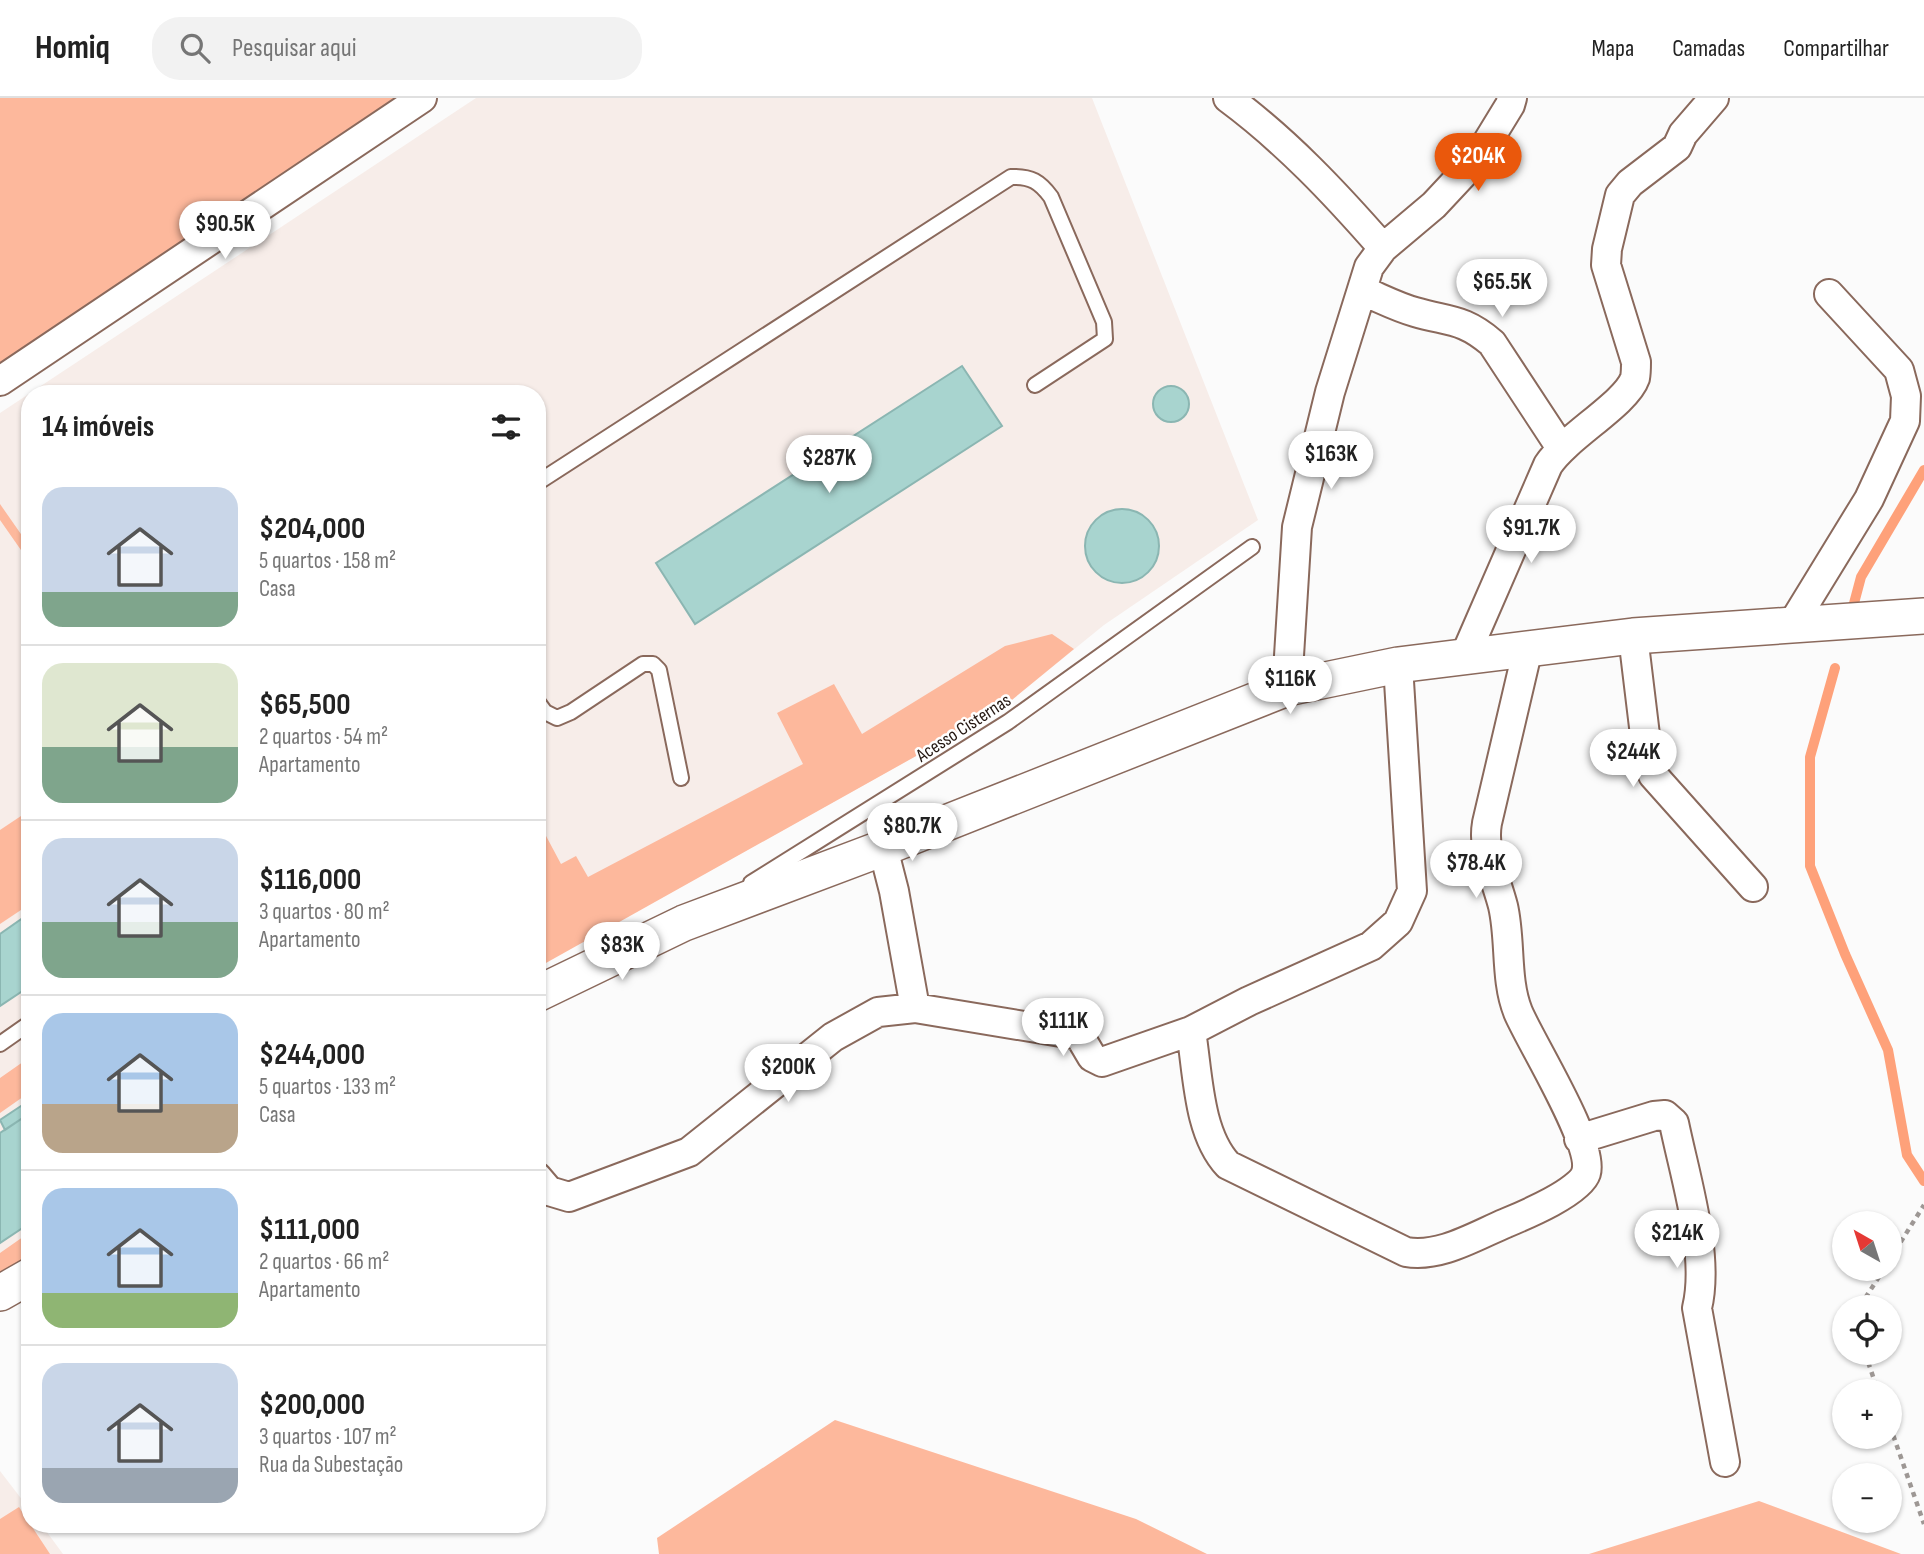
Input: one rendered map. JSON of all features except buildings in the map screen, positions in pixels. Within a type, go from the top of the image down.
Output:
[{"type":"street","points":[[0,381],[422,98]]},
{"type":"street","points":[[1228,98],[1267,127],[1335,193],[1383,247]]},
{"type":"street","points":[[1287,688],[1297,527],[1330,392],[1369,267],[1383,247],[1434,205],[1477,159],[1510,105],[1511,98]]},
{"type":"street","points":[[1464,658],[1548,465],[1561,448],[1628,391],[1635,377],[1636,362],[1606,265],[1606,249],[1620,195],[1630,183],[1677,147],[1684,134],[1714,98]]},
{"type":"street","points":[[1363,291],[1415,312],[1460,321],[1477,329],[1492,343],[1561,448]]},
{"type":"street","points":[[1793,623],[1869,499],[1905,421],[1906,396],[1899,370],[1829,294]]},
{"type":"street","points":[[546,990],[684,923],[883,848],[1287,688],[1398,665],[1633,636],[1924,616]]},
{"type":"street","points":[[1633,636],[1648,760],[1653,775],[1753,887]]},
{"type":"street","points":[[1191,1031],[1208,1133],[1216,1152],[1228,1165],[1406,1252],[1424,1256],[1440,1250],[1533,1212],[1581,1182],[1586,1174],[1587,1164],[1579,1139],[1563,1099],[1517,1010],[1504,909],[1485,842],[1487,823],[1528,648]]},
{"type":"street","points":[[546,1188],[569,1197],[689,1152],[833,1037],[878,1012],[915,1008],[1079,1035],[1092,1057],[1102,1062],[1191,1031],[1249,1001],[1371,946],[1398,922],[1412,891],[1398,665]]},
{"type":"street","points":[[883,848],[894,891],[915,1008]]},
{"type":"street","points":[[1579,1139],[1654,1116],[1665,1115],[1674,1123],[1700,1253],[1702,1287],[1697,1308],[1726,1462]]},
{"type":"street","points":[[0,1293],[21,1281]]},
{"type":"lane","points":[[546,477],[1011,177],[1026,176],[1042,184],[1051,197],[1104,322],[1105,339],[1035,385]]},
{"type":"lane","name":"Acesso Cisternas","points":[[684,923],[830,836],[1008,722],[1252,547]]},
{"type":"lane","points":[[546,712],[557,718],[571,712],[643,664],[653,664],[659,670],[681,778]]},
{"type":"lane","points":[[0,1044],[21,1029]]},
{"type":"path","points":[[1902,1240],[1924,1205]]},
{"type":"path","points":[[1898,1449],[1924,1524]]},
{"type":"shaded area","points":[[0,98],[422,98],[0,381]]},
{"type":"shaded area","points":[[476,98],[1092,98],[1258,520],[1104,625],[1002,708],[546,962],[546,385],[42,385]]},
{"type":"shaded area","points":[[21,399],[21,1262],[0,1274],[0,413]]},
{"type":"shaded area","points":[[0,504],[21,534],[21,550],[0,520]]},
{"type":"shaded area","points":[[1052,634],[1074,649],[1002,708],[546,963],[546,836],[561,864],[576,856],[588,877],[803,764],[777,713],[834,684],[862,734],[1005,646]]},
{"type":"shaded area","points":[[21,816],[21,910],[0,924],[0,830]]},
{"type":"shaded area","points":[[21,1063],[21,1098],[0,1113],[0,1078]]},
{"type":"shaded area","points":[[21,1238],[21,1262],[0,1274],[0,1253]]},
{"type":"shaded area","points":[[835,1420],[1136,1519],[1207,1554],[659,1554],[657,1538]]},
{"type":"shaded area","points":[[0,1471],[21,1498],[21,1533],[48,1533],[63,1554],[0,1554]]},
{"type":"shaded area","points":[[1759,1501],[1832,1528],[1832,1533],[1845,1533],[1901,1554],[1589,1554]]},
{"type":"shaded area","points":[[19,1507],[21,1533],[36,1533],[50,1554],[0,1554],[0,1519]]},
{"type":"waterway","points":[[1853,607],[1861,577],[1924,470]]},
{"type":"waterway","points":[[1835,668],[1810,757],[1810,866],[1845,954],[1888,1050],[1907,1155],[1924,1181]]}]
